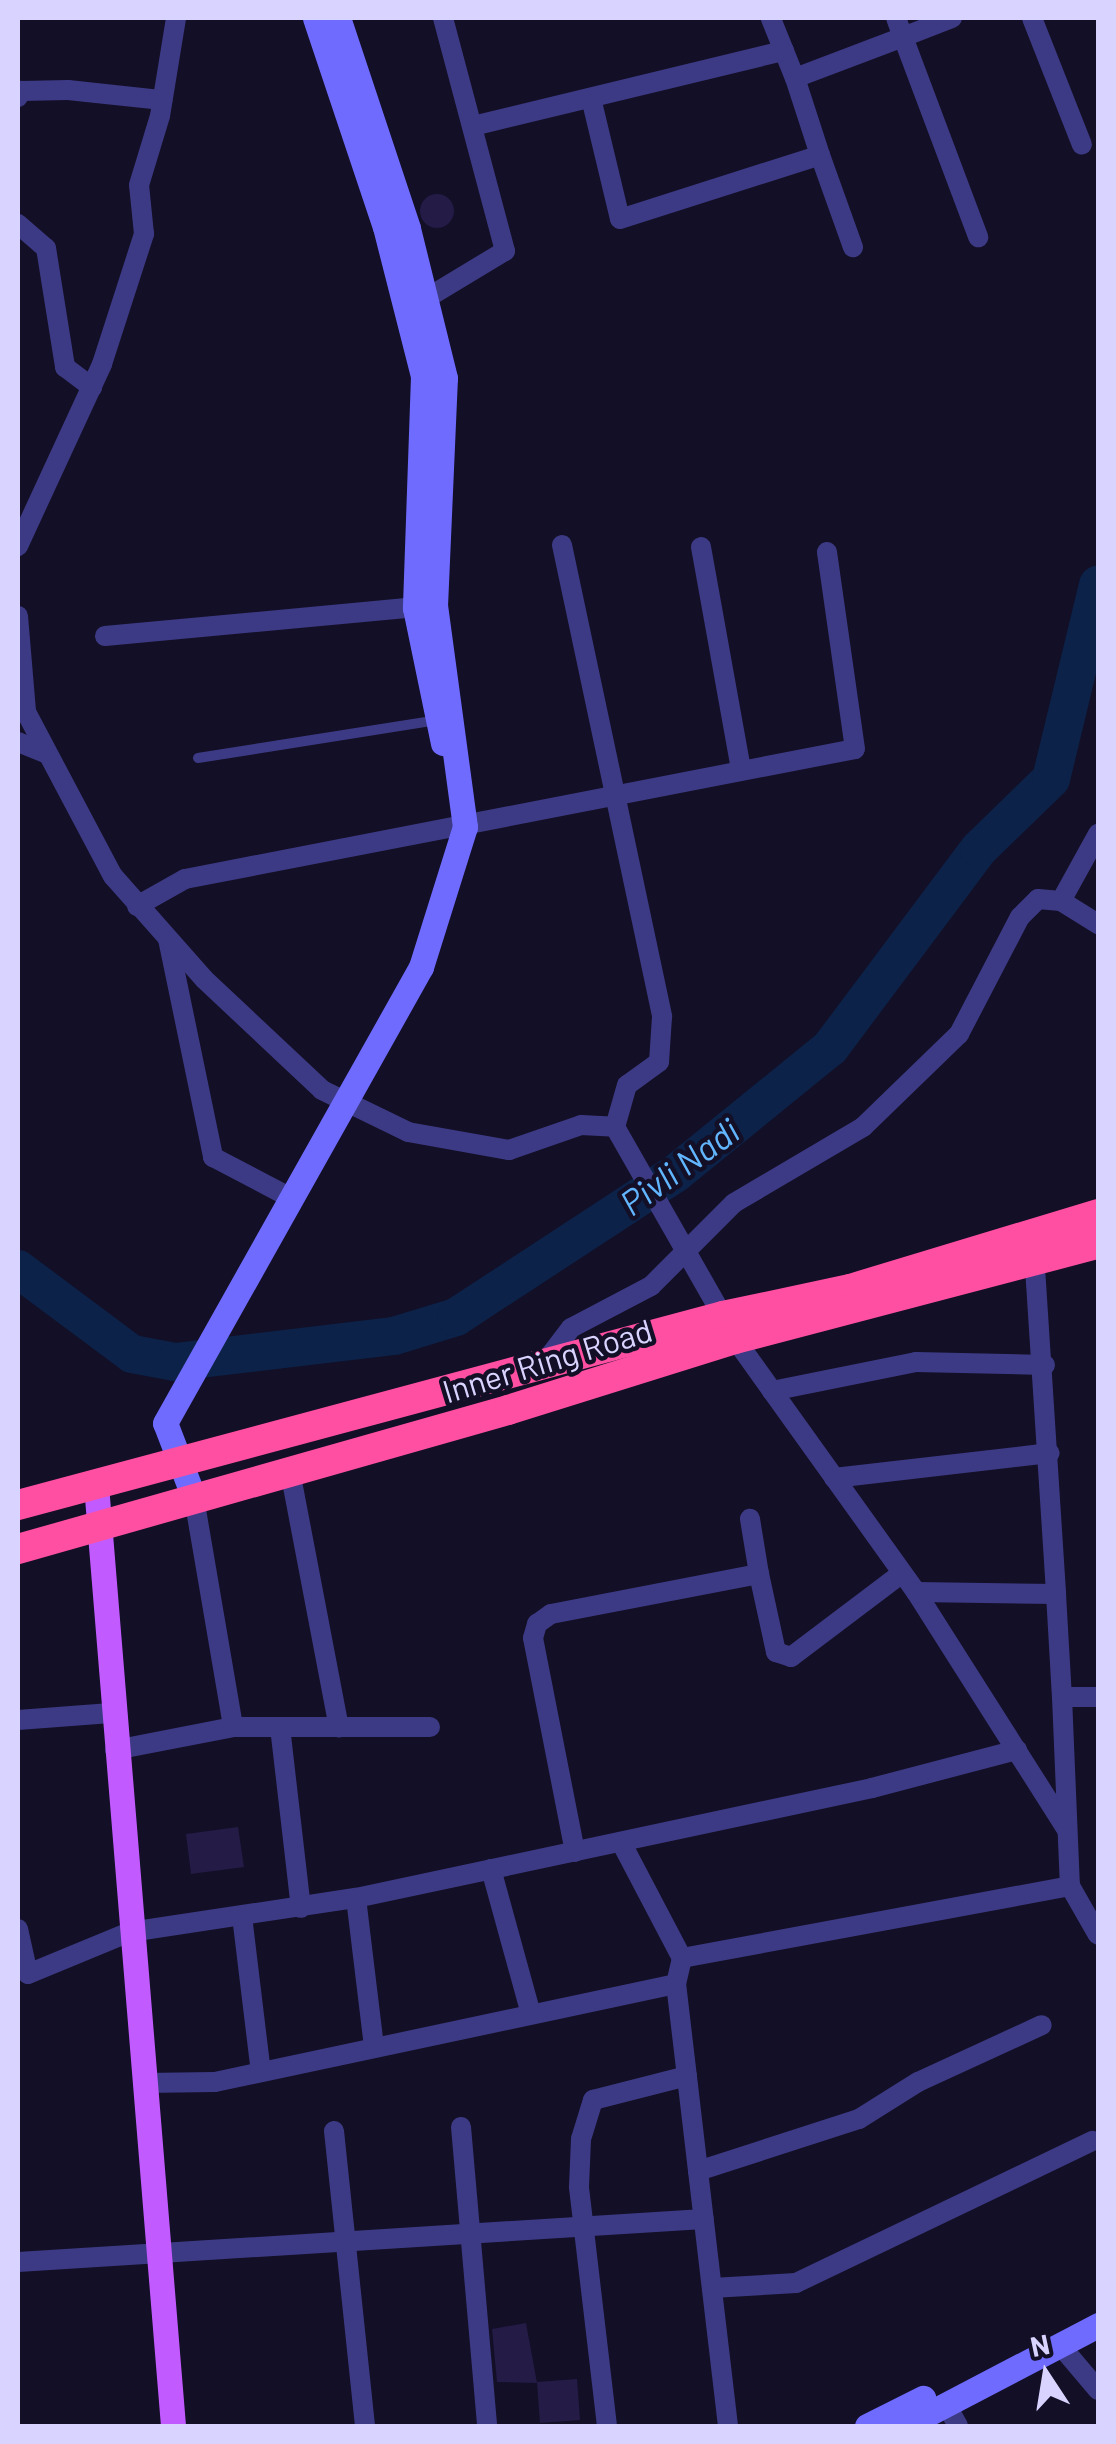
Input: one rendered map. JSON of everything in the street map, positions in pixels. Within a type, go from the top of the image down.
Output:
[{"type":"highway","name":"Inner Ring Road","points":[[1033,1248],[1098,1214]]},
{"type":"highway","name":"Inner Ring Road","points":[[18,1504],[541,1368],[729,1327],[1033,1248],[1098,1244]]},
{"type":"highway","name":"Inner Ring Road","points":[[18,1549],[290,1470],[729,1327]]},
{"type":"main road","points":[[96,1485],[95,1526],[173,2426]]},
{"type":"street","points":[[18,546],[92,387],[144,234],[139,185],[162,100],[176,18]]},
{"type":"street","points":[[234,1727],[194,1498],[165,1423],[421,967],[466,827],[425,606],[423,376],[386,227],[315,18]]},
{"type":"street","points":[[338,18],[427,298],[445,378],[425,606]]},
{"type":"street","points":[[427,298],[505,250],[444,18]]},
{"type":"street","points":[[771,18],[853,248]]},
{"type":"street","points":[[795,78],[900,27],[952,18]]},
{"type":"street","points":[[1032,18],[1082,144]]},
{"type":"street","points":[[900,27],[978,237]]},
{"type":"street","points":[[473,126],[784,51]]},
{"type":"street","points":[[18,97],[21,91],[68,90],[162,100]]},
{"type":"street","points":[[590,98],[620,218],[820,155]]},
{"type":"street","points":[[18,224],[46,248],[65,367],[92,387]]},
{"type":"street","points":[[562,545],[662,1017],[659,1062],[628,1086],[615,1127],[729,1327],[916,1592],[1067,1830]]},
{"type":"street","points":[[702,547],[741,770]]},
{"type":"street","points":[[137,906],[184,879],[855,749],[826,552]]},
{"type":"street","points":[[104,636],[425,606]]},
{"type":"street","points":[[18,616],[26,712],[113,876],[167,937],[322,1090],[408,1132],[509,1150],[581,1125],[615,1127]]},
{"type":"street","points":[[18,742],[48,754]]},
{"type":"street","points":[[1060,901],[1098,834]]},
{"type":"street","points":[[541,1368],[570,1328],[650,1286],[685,1244],[734,1203],[863,1126],[959,1034],[1020,918],[1038,899],[1060,901],[1098,924]]},
{"type":"street","points":[[167,937],[213,1157],[292,1200]]},
{"type":"street","points":[[1033,1248],[1045,1365],[1070,1886],[1098,1935]]},
{"type":"street","points":[[772,1391],[916,1362],[1045,1365]]},
{"type":"street","points":[[834,1478],[1050,1453]]},
{"type":"street","points":[[290,1470],[339,1727]]},
{"type":"street","points":[[750,1519],[776,1652],[791,1657],[902,1572]]},
{"type":"street","points":[[574,1852],[533,1638],[536,1624],[550,1614],[759,1574]]},
{"type":"street","points":[[916,1592],[1056,1594]]},
{"type":"street","points":[[1062,1696],[1098,1697]]},
{"type":"street","points":[[18,1720],[112,1713]]},
{"type":"street","points":[[280,1726],[301,1908]]},
{"type":"street","points":[[114,1750],[234,1727],[430,1727]]},
{"type":"street","points":[[18,1928],[28,1974],[130,1932],[356,1898],[621,1842],[1017,1750]]},
{"type":"street","points":[[621,1842],[682,1958],[676,1984],[728,2426]]},
{"type":"street","points":[[491,1869],[530,2014]]},
{"type":"street","points":[[682,1958],[1070,1886]]},
{"type":"street","points":[[356,1898],[374,2046]]},
{"type":"street","points":[[242,1916],[261,2072]]},
{"type":"street","points":[[143,2082],[215,2082],[676,1984]]},
{"type":"street","points":[[698,2171],[859,2119],[918,2082],[1042,2025]]},
{"type":"street","points":[[607,2426],[585,2227],[581,2139],[593,2100],[687,2076]]},
{"type":"street","points":[[461,2127],[467,2235],[487,2426]]},
{"type":"street","points":[[334,2131],[349,2243],[365,2426]]},
{"type":"street","points":[[712,2288],[796,2282],[1094,2141]]},
{"type":"street","points":[[18,2262],[704,2218]]},
{"type":"street","points":[[867,2426],[941,2389],[985,2379],[1098,2326]]},
{"type":"street","points":[[1060,2345],[1098,2390]]},
{"type":"street","points":[[905,2426],[953,2416],[985,2379]]},
{"type":"lane","points":[[198,758],[444,718]]},
{"type":"building","points":[[437,194],[449,199],[454,211],[449,223],[437,228],[425,223],[420,211],[425,199]]},
{"type":"building","points":[[238,1827],[244,1867],[191,1874],[186,1834]]},
{"type":"building","points":[[526,2323],[537,2383],[497,2382],[492,2329]]},
{"type":"building","points":[[577,2379],[580,2420],[540,2423],[537,2382]]},
{"type":"waterway","name":"Pivli Nadi","points":[[18,1269],[132,1354],[175,1362],[394,1336],[456,1317],[676,1173],[830,1048],[979,849],[1051,779],[1098,585]]}]
